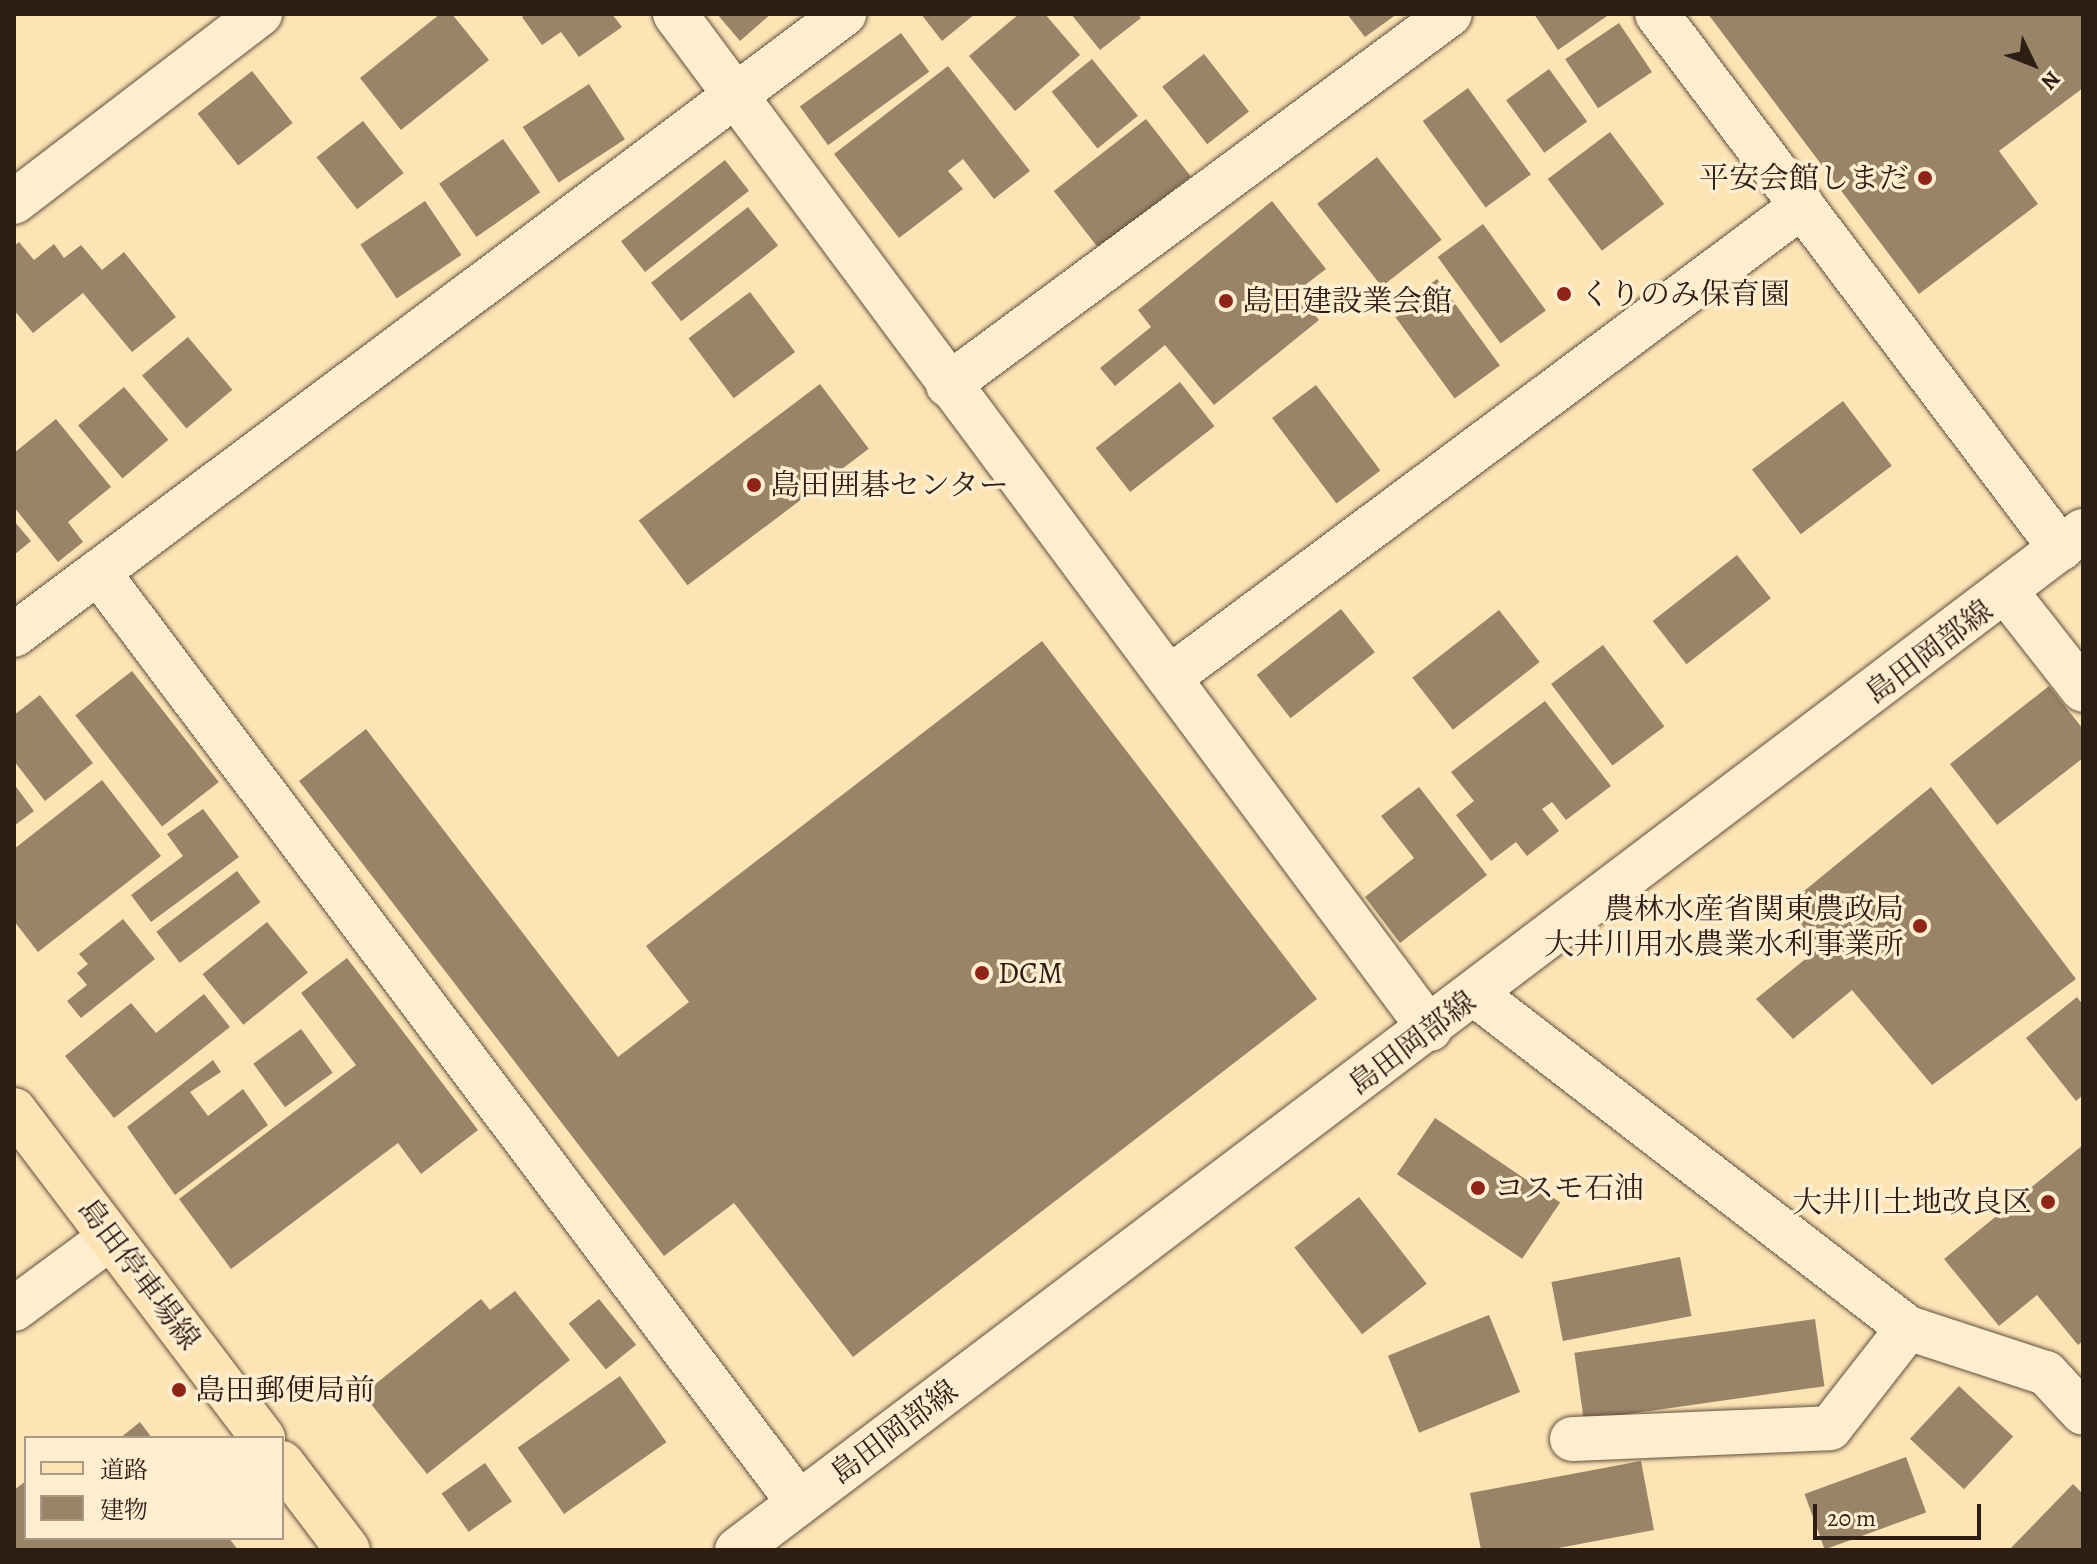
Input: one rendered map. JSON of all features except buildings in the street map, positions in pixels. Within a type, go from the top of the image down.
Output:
[{"type":"main road","name":"島田停車場線","points":[[14,1110],[261,1436]]},
{"type":"main road","points":[[284,1466],[348,1550]]},
{"type":"street","points":[[14,202],[260,14]]},
{"type":"street","points":[[675,14],[1430,1029]]},
{"type":"street","points":[[14,635],[844,14]]},
{"type":"street","points":[[948,385],[1450,14]]},
{"type":"street","points":[[1657,14],[1802,206],[2072,540]]},
{"type":"street","points":[[1169,678],[1802,206]]},
{"type":"street","name":"島田岡部線","points":[[737,1550],[1476,995],[2007,593],[2072,540]]},
{"type":"street","points":[[98,572],[799,1503]]},
{"type":"street","points":[[2007,593],[2083,690]]},
{"type":"street","points":[[1476,995],[1908,1328],[2046,1373],[2083,1413]]},
{"type":"street","points":[[14,1309],[110,1238]]},
{"type":"street","points":[[1572,1439],[1830,1428],[1908,1328]]},
{"type":"place","name":"平安会館しまだ","points":[[1925,178]]},
{"type":"place","name":"くりのみ保育園","points":[[1564,294]]},
{"type":"place","name":"島田建設業会館","points":[[1226,301]]},
{"type":"place","name":"島田囲碁センター","points":[[754,485]]},
{"type":"place","name":"農林水産省関東農政局 大井川用水農業水利事業所","points":[[1920,926]]},
{"type":"place","name":"DCM","points":[[982,973]]},
{"type":"place","name":"コスモ石油","points":[[1478,1188]]},
{"type":"place","name":"大井川土地改良区","points":[[2048,1202]]},
{"type":"place","name":"島田郵便局前","points":[[179,1390]]}]
